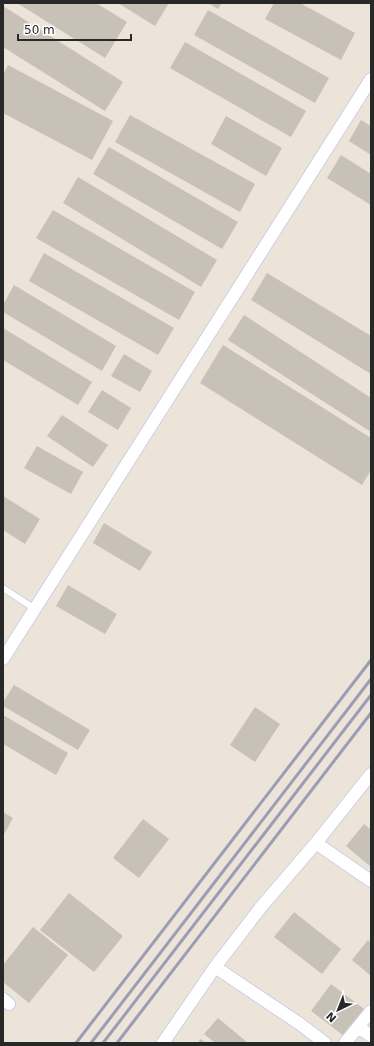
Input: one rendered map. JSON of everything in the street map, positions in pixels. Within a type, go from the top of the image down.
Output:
[{"type":"street","points":[[3,659],[371,79]]},
{"type":"street","points":[[163,1043],[215,967],[261,907],[316,843],[371,774]]},
{"type":"street","points":[[316,843],[371,881]]},
{"type":"street","points":[[215,967],[300,1024],[325,1043]]},
{"type":"street","points":[[345,1043],[371,1011]]},
{"type":"street","points":[[358,1027],[371,1036]]},
{"type":"lane","points":[[3,588],[35,609]]},
{"type":"building","points":[[17,3],[96,3],[127,22],[105,58]]},
{"type":"building","points":[[118,3],[169,3],[155,26]]},
{"type":"building","points":[[208,3],[222,3],[218,9]]},
{"type":"building","points":[[274,3],[300,3],[355,33],[341,60],[265,19]]},
{"type":"building","points":[[3,6],[123,82],[105,111],[3,47]]},
{"type":"building","points":[[208,10],[329,78],[315,103],[194,35]]},
{"type":"building","points":[[185,42],[306,111],[291,137],[170,68]]},
{"type":"building","points":[[8,65],[113,121],[92,160],[3,113],[3,75]]},
{"type":"building","points":[[130,115],[255,184],[240,212],[115,142]]},
{"type":"building","points":[[226,116],[282,148],[266,176],[211,144]]},
{"type":"building","points":[[361,120],[371,126],[371,155],[349,141]]},
{"type":"building","points":[[109,147],[238,222],[222,249],[93,174]]},
{"type":"building","points":[[341,155],[371,174],[371,205],[327,178]]},
{"type":"building","points":[[78,177],[217,260],[201,287],[63,203]]},
{"type":"building","points":[[53,210],[195,292],[179,320],[36,238]]},
{"type":"building","points":[[44,253],[174,328],[158,355],[29,281]]},
{"type":"building","points":[[267,273],[371,336],[371,374],[251,300]]},
{"type":"building","points":[[14,285],[116,346],[102,371],[3,312],[3,305]]},
{"type":"building","points":[[244,315],[371,398],[371,432],[228,340]]},
{"type":"building","points":[[3,328],[92,382],[78,405],[3,360]]},
{"type":"building","points":[[223,345],[371,438],[371,470],[362,485],[200,383]]},
{"type":"building","points":[[124,354],[152,371],[140,392],[111,376]]},
{"type":"building","points":[[102,390],[131,408],[118,430],[88,412]]},
{"type":"building","points":[[62,415],[108,445],[93,467],[47,436]]},
{"type":"building","points":[[37,446],[83,472],[71,494],[24,468]]},
{"type":"building","points":[[3,496],[40,519],[25,544],[3,530]]},
{"type":"building","points":[[104,523],[152,552],[140,571],[93,543]]},
{"type":"building","points":[[68,585],[117,614],[105,634],[56,606]]},
{"type":"building","points":[[14,685],[90,730],[78,750],[3,706],[3,702]]},
{"type":"building","points":[[255,707],[280,724],[255,762],[230,745]]},
{"type":"building","points":[[3,715],[68,753],[56,775],[3,744]]},
{"type":"building","points":[[3,812],[13,818],[3,836]]},
{"type":"building","points":[[143,819],[169,839],[139,878],[113,858]]},
{"type":"building","points":[[364,824],[371,830],[371,867],[346,846]]},
{"type":"building","points":[[69,893],[123,936],[94,972],[40,930]]},
{"type":"building","points":[[294,912],[341,949],[322,974],[274,937]]},
{"type":"building","points":[[33,927],[68,955],[29,1003],[3,982],[3,965]]},
{"type":"building","points":[[368,940],[371,943],[371,976],[352,960]]},
{"type":"building","points":[[331,984],[364,1009],[344,1036],[311,1011]]},
{"type":"building","points":[[218,1018],[248,1043],[215,1043],[204,1034]]},
{"type":"building","points":[[201,1039],[206,1043],[197,1043]]},
{"type":"railway","points":[[76,1043],[371,660]]},
{"type":"railway","points":[[91,1043],[371,679]]},
{"type":"railway","points":[[103,1043],[371,695]]},
{"type":"railway","points":[[117,1043],[371,713]]}]
